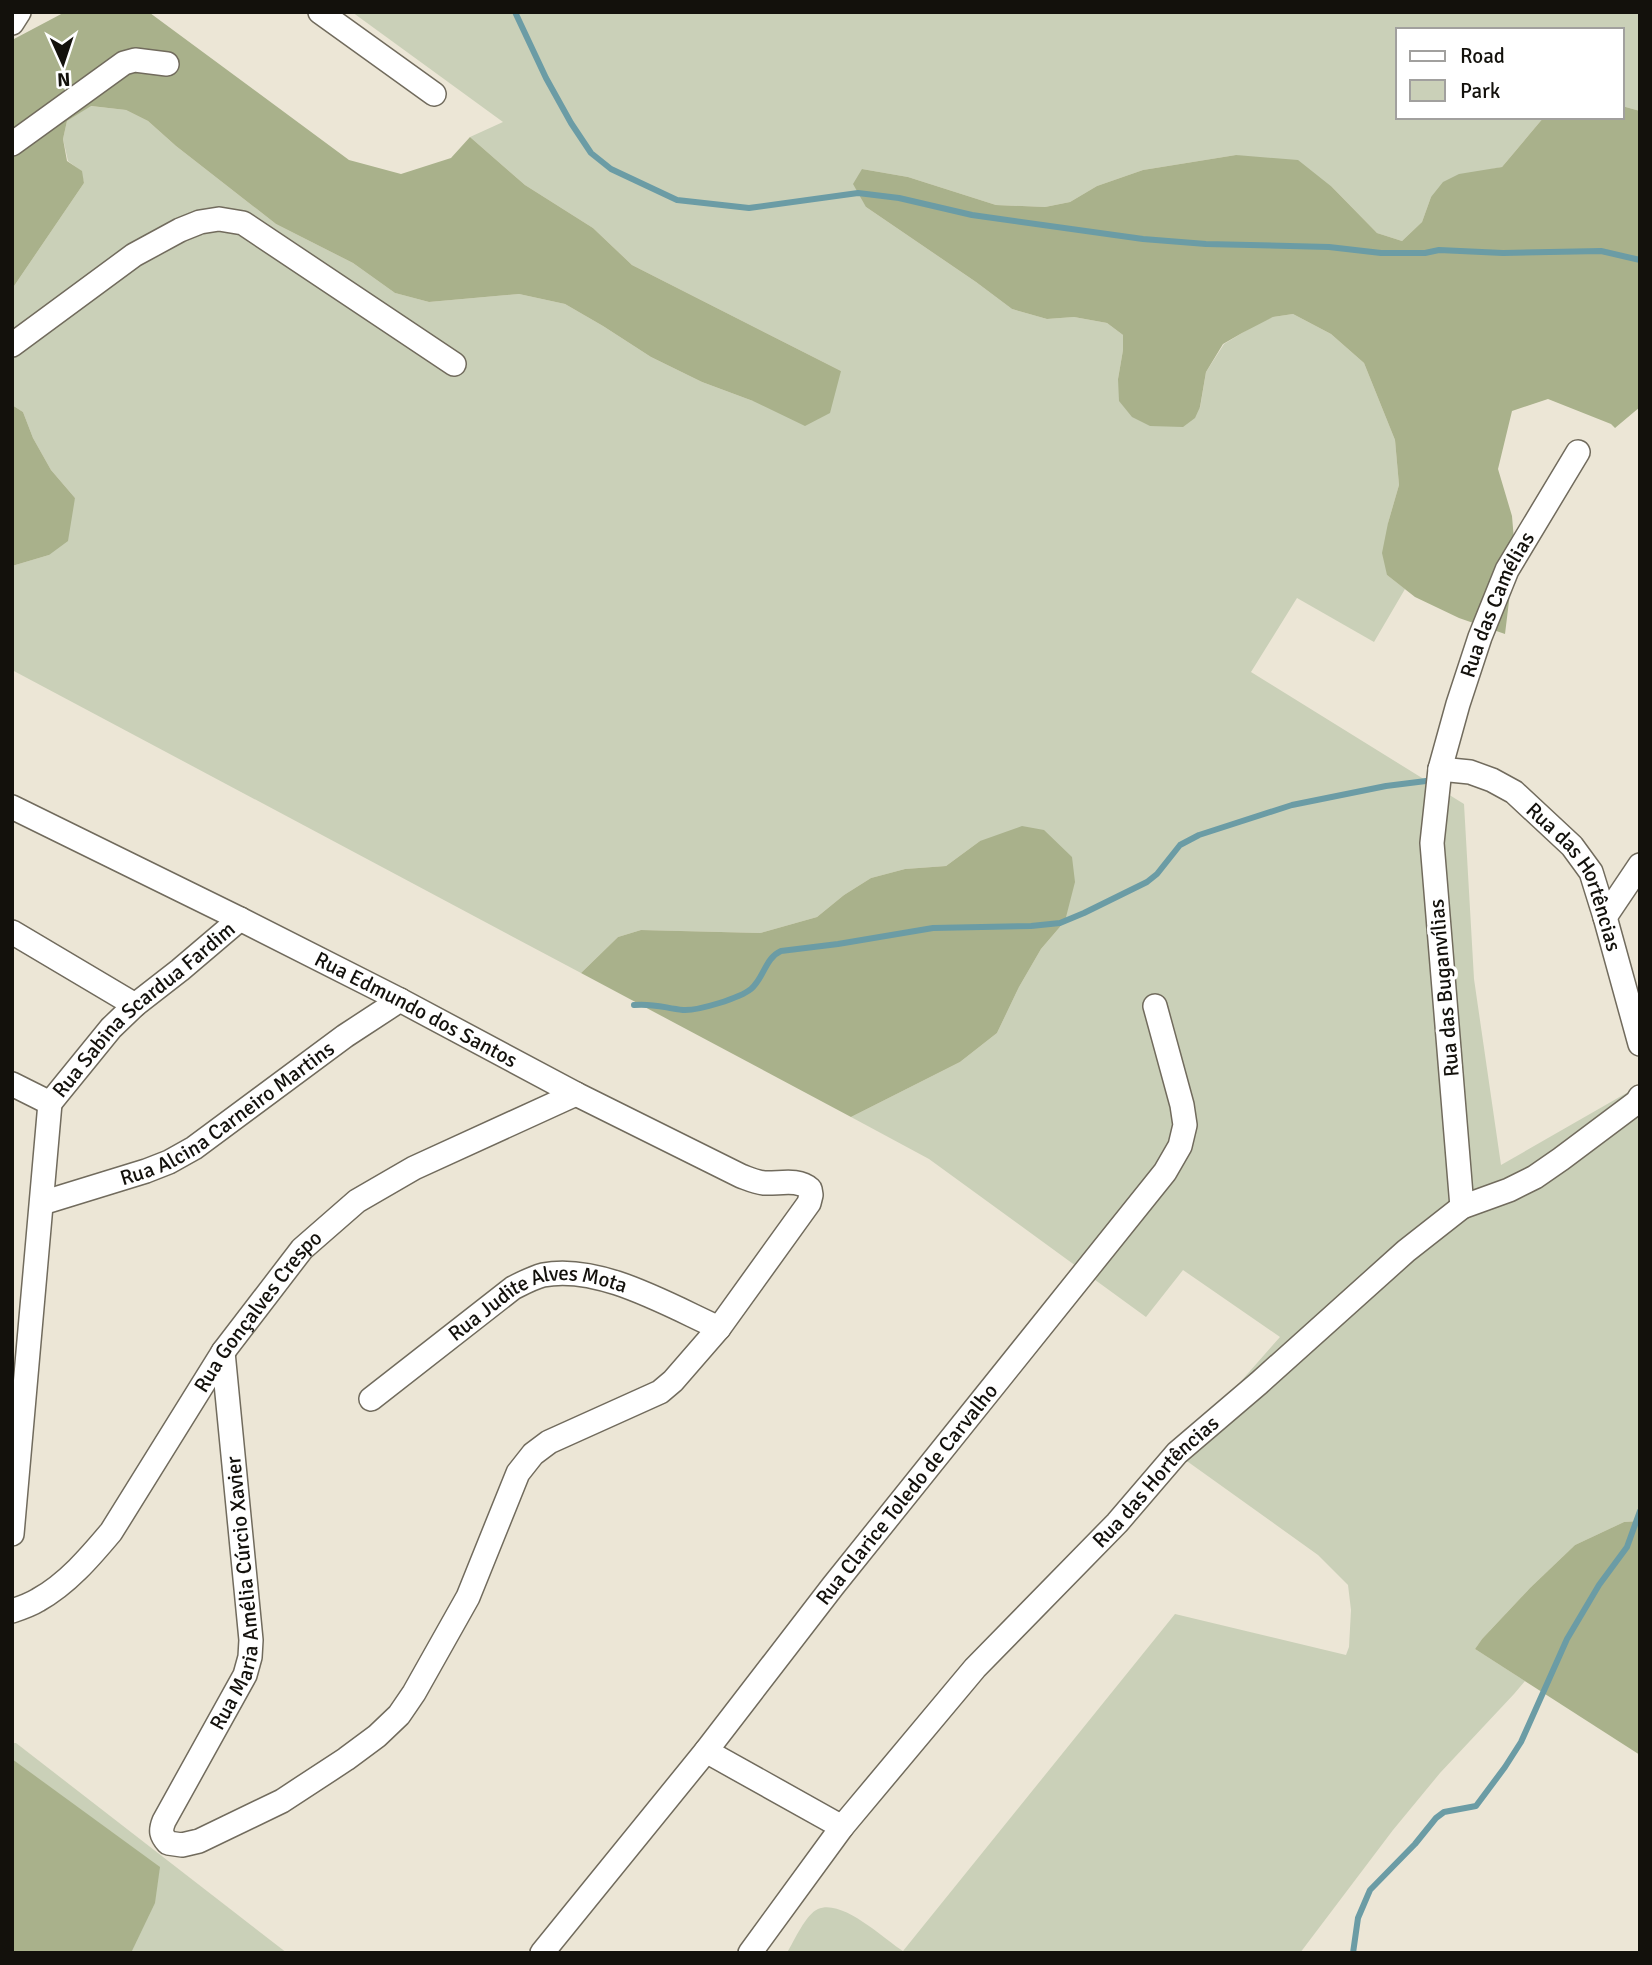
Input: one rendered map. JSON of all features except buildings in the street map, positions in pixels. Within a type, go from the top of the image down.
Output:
[{"type":"street","points":[[12,23],[19,12]]},
{"type":"street","points":[[320,12],[433,94]]},
{"type":"street","points":[[12,144],[124,63],[135,60],[167,65]]},
{"type":"street","points":[[12,345],[134,256],[180,230],[200,222],[219,219],[243,223],[454,364]]},
{"type":"street","name":"Rua das Camélias","points":[[1440,769],[1480,637],[1507,570],[1578,452]]},
{"type":"street","name":"Rua das Hortências","points":[[1440,769],[1470,772],[1514,792],[1572,846],[1591,872],[1640,1044]]},
{"type":"street","name":"Rua das Buganvílias","points":[[1440,769],[1432,843],[1462,1207]]},
{"type":"street","name":"Rua Edmundo dos Santos","points":[[12,807],[240,919],[576,1094],[741,1176],[754,1181],[805,1184],[810,1189],[809,1203],[719,1328]]},
{"type":"street","points":[[1605,918],[1640,865]]},
{"type":"street","name":"Rua Sabina Scardua Fardim","points":[[50,1103],[111,1028],[240,919]]},
{"type":"street","points":[[12,932],[135,1005]]},
{"type":"street","name":"Rua Alcina Carneiro Martins","points":[[42,1203],[146,1171],[186,1153],[345,1036],[400,1000]]},
{"type":"street","name":"Rua Clarice Toledo de Carvalho","points":[[542,1953],[706,1751],[833,1586],[1165,1172],[1180,1146],[1185,1125],[1155,1006]]},
{"type":"street","points":[[12,1084],[50,1103],[12,1534]]},
{"type":"street","name":"Rua Gonçalves Crespo","points":[[12,1611],[38,1600],[62,1582],[90,1557],[111,1532],[223,1352],[302,1249],[357,1202],[414,1168],[576,1094]]},
{"type":"street","name":"Rua das Hortências","points":[[750,1953],[842,1827],[975,1668],[1117,1522],[1177,1453],[1406,1251],[1462,1207],[1509,1190],[1535,1177],[1594,1135],[1640,1097]]},
{"type":"street","name":"Rua Judite Alves Mota","points":[[371,1399],[513,1288],[545,1275],[568,1273],[624,1285],[719,1328]]},
{"type":"street","name":"Rua Maria Amélia Cúrcio Xavier","points":[[223,1352],[251,1640],[250,1657],[245,1675],[161,1828],[162,1836],[168,1843],[182,1845],[199,1841],[282,1801],[346,1759],[377,1736],[399,1715],[468,1597],[518,1473],[533,1454],[549,1442],[660,1392],[673,1381],[719,1328]]},
{"type":"street","points":[[706,1751],[842,1827]]},
{"type":"green space","points":[[65,12],[150,13],[349,160],[401,174],[451,158],[470,137],[525,185],[593,228],[632,265],[841,371],[830,413],[805,426],[651,357],[565,304],[519,294],[429,302],[395,293],[353,263],[276,224],[148,121],[126,110],[91,106],[67,121],[63,139],[67,161],[82,171],[84,183],[12,289],[14,39]]},
{"type":"green space","points":[[352,12],[1640,12],[1640,111],[1624,107],[1624,28],[1396,28],[1396,119],[1542,119],[1502,167],[1483,171],[1431,197],[1422,222],[1402,241],[1377,233],[1332,187],[1236,155],[1143,170],[1097,186],[1070,202],[1045,207],[996,205],[908,177],[862,169],[866,207],[1012,309],[1047,319],[1074,317],[1107,323],[1123,335],[1118,379],[1200,408],[1206,372],[1224,344],[1260,322],[1293,314],[1331,334],[1364,363],[1395,440],[1399,485],[1388,523],[1387,575],[1405,589],[1374,642],[1297,598],[1251,672],[1464,804],[1474,979],[1501,1165],[1637,1087],[1640,1088],[1640,1521],[1624,1522],[1575,1545],[1482,1639],[1475,1649],[1525,1681],[1440,1773],[1393,1830],[1300,1953],[787,1953],[809,1916],[818,1909],[828,1907],[850,1914],[903,1951],[1175,1614],[1346,1655],[1349,1647],[1351,1610],[1348,1585],[1318,1555],[1177,1454],[1280,1337],[1183,1270],[1146,1317],[929,1159],[851,1117],[960,1062],[997,1033],[1041,949],[1065,921],[980,841],[946,866],[905,869],[871,878],[817,917],[760,933],[641,930],[618,937],[581,973],[12,670],[12,566],[49,555],[75,498],[51,470],[33,438],[23,412],[12,405],[12,289],[84,183],[81,171],[68,161],[63,139],[67,121],[90,106],[126,110],[148,121],[276,224],[353,263],[395,293],[429,302],[519,294],[565,304],[651,357],[702,382],[753,401],[841,371],[632,265],[593,228],[525,185],[470,137],[503,122]]},
{"type":"green space","points":[[1624,107],[1640,111],[1640,407],[1615,428],[1548,399],[1512,411],[1498,469],[1512,516],[1515,552],[1505,634],[1459,618],[1415,597],[1387,575],[1382,553],[1399,485],[1395,440],[1364,363],[1331,334],[1293,314],[1273,317],[1223,344],[1206,372],[1200,407],[1195,418],[1183,427],[1150,426],[1132,417],[1119,401],[1118,379],[1123,335],[1107,323],[1074,317],[1047,319],[1012,309],[866,207],[853,184],[862,169],[908,177],[996,205],[1045,207],[1070,202],[1097,186],[1143,170],[1236,155],[1298,160],[1332,187],[1377,233],[1402,241],[1422,222],[1431,197],[1443,182],[1459,174],[1502,167],[1542,119],[1624,119]]},
{"type":"green space","points":[[12,405],[23,412],[33,438],[51,470],[75,498],[68,541],[49,555],[12,566]]},
{"type":"green space","points":[[1022,826],[1044,830],[1072,857],[1075,882],[1065,921],[1041,949],[997,1033],[960,1062],[851,1117],[581,973],[618,937],[641,930],[760,933],[817,917],[871,878],[905,869],[946,866],[980,841]]},
{"type":"green space","points":[[1640,1521],[1640,1755],[1475,1649],[1530,1588],[1575,1545],[1624,1522]]},
{"type":"green space","points":[[12,1743],[16,1743],[287,1953],[12,1953]]},
{"type":"green space","points":[[12,1759],[160,1867],[155,1903],[131,1953],[12,1953]]},
{"type":"waterway","points":[[515,12],[546,78],[591,153],[611,169],[677,200],[749,208],[858,193],[899,198],[972,215],[1143,239],[1206,244],[1329,247],[1381,253],[1425,253],[1439,250],[1503,253],[1601,251],[1640,260]]},
{"type":"waterway","points":[[634,1005],[690,1010],[729,1000],[751,989],[771,958],[781,951],[933,928],[1060,923],[1147,882],[1157,874],[1180,845],[1199,835],[1292,805],[1386,786],[1426,781]]},
{"type":"waterway","points":[[1353,1953],[1358,1918],[1370,1890],[1436,1818],[1444,1812],[1476,1806],[1505,1767],[1521,1742],[1567,1639],[1599,1585],[1627,1547],[1640,1511]]}]
